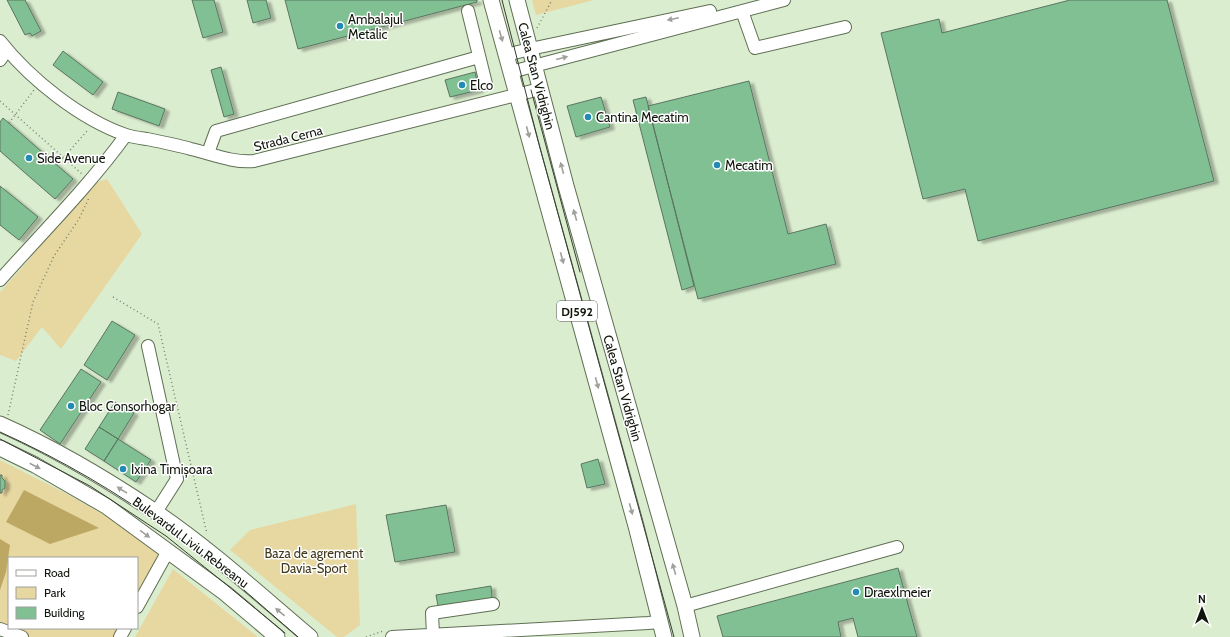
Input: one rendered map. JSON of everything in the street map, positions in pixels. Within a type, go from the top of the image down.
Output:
[{"type":"main road","name":"Calea Stan Vidrighin","points":[[491,0],[636,526],[664,637]]},
{"type":"main road","name":"Calea Stan Vidrighin","points":[[517,0],[540,89],[685,606],[692,637]]},
{"type":"main road","name":"Bulevardul Liviu Rebreanu","points":[[3,422],[18,432],[82,466],[156,512],[212,555],[310,637]]},
{"type":"main road","name":"Bulevardul Liviu Rebreanu","points":[[0,448],[34,465],[106,506],[225,593],[277,637]]},
{"type":"street","points":[[506,55],[530,48],[725,8],[756,0]]},
{"type":"street","points":[[511,72],[784,0]]},
{"type":"street","points":[[468,11],[486,84]]},
{"type":"street","points":[[742,11],[755,48],[845,26]]},
{"type":"street","name":"Strada Cerna","points":[[2,50],[61,99],[96,121],[126,135],[243,162],[254,161],[540,89]]},
{"type":"street","points":[[208,153],[216,132],[479,57]]},
{"type":"street","points":[[0,280],[111,156],[126,135]]},
{"type":"street","points":[[148,346],[177,479],[156,512]]},
{"type":"street","points":[[685,606],[897,548]]},
{"type":"street","points":[[138,605],[168,551]]},
{"type":"street","points":[[434,635],[432,613],[493,604]]},
{"type":"street","points":[[392,637],[486,634],[660,622]]},
{"type":"street","points":[[0,629],[22,637]]},
{"type":"path","points":[[537,29],[552,0]]},
{"type":"path","points":[[9,123],[40,82]]},
{"type":"path","points":[[0,101],[89,181]]},
{"type":"path","points":[[57,165],[96,121]]},
{"type":"path","points":[[3,422],[33,302],[54,256],[79,219],[90,198]]},
{"type":"path","points":[[113,297],[158,324],[212,555]]},
{"type":"green space","points":[[532,0],[594,0],[536,15]]},
{"type":"green space","points":[[107,179],[142,234],[61,349],[42,327],[16,361],[0,355],[0,292],[92,184]]},
{"type":"green space","points":[[0,460],[69,495],[168,551],[138,612],[138,557],[8,557],[8,629],[130,629],[126,637],[22,637],[0,629]]},
{"type":"green space","name":"Baza de agrement Davia-Sport","points":[[356,504],[360,625],[344,637],[337,637],[230,550],[250,530]]},
{"type":"green space","points":[[173,569],[258,637],[135,637]]},
{"type":"shaded area","points":[[24,490],[99,528],[50,544],[6,522]]},
{"type":"shaded area","points":[[0,539],[10,545],[6,572],[0,590]]},
{"type":"building","points":[[7,0],[25,0],[41,31],[32,36],[30,33],[25,35]]},
{"type":"building","points":[[192,0],[214,0],[223,32],[203,38]]},
{"type":"building","points":[[247,0],[266,0],[271,18],[253,23]]},
{"type":"building","name":"Ambalajul Metalic","points":[[285,0],[477,0],[477,2],[298,49]]},
{"type":"building","points":[[1070,0],[1167,0],[1214,181],[978,241],[965,189],[923,199],[881,33],[939,19],[942,33]]},
{"type":"building","points":[[63,51],[103,82],[93,95],[53,65]]},
{"type":"building","points":[[221,67],[234,114],[224,117],[211,70]]},
{"type":"building","name":"Elco","points":[[475,72],[479,90],[450,97],[445,80]]},
{"type":"building","name":"Mecatim","points":[[749,81],[788,234],[826,224],[836,264],[698,299],[648,106]]},
{"type":"building","points":[[118,92],[165,109],[159,126],[112,109]]},
{"type":"building","name":"Cantina Mecatim","points":[[601,97],[610,127],[576,137],[567,106]]},
{"type":"building","points":[[646,97],[694,286],[682,290],[633,100]]},
{"type":"building","name":"Side Avenue","points":[[3,118],[73,179],[55,199],[0,151],[0,122]]},
{"type":"building","points":[[0,186],[38,217],[19,240],[0,225]]},
{"type":"building","points":[[112,321],[135,335],[107,380],[84,365]]},
{"type":"building","name":"Bloc Consorhogar","points":[[81,369],[101,382],[60,444],[40,430]]},
{"type":"building","points":[[115,402],[134,413],[118,439],[99,427]]},
{"type":"building","points":[[99,427],[118,439],[104,461],[85,449]]},
{"type":"building","points":[[118,439],[151,460],[136,482],[104,461]]},
{"type":"building","points":[[598,459],[605,484],[587,488],[581,464]]},
{"type":"building","points":[[0,475],[2,475],[2,478],[5,481],[5,488],[2,490],[2,493],[0,493]]},
{"type":"building","points":[[446,505],[455,552],[395,562],[386,515]]},
{"type":"building","name":"Draexlmeier","points":[[898,568],[917,637],[858,637],[853,618],[838,622],[841,637],[723,637],[717,616]]},
{"type":"building","points":[[491,586],[492,598],[438,606],[436,595]]},
{"type":"tram line","points":[[502,0],[540,148],[674,637]]},
{"type":"tram line","points":[[531,90],[580,272]]},
{"type":"tram line","points":[[0,432],[44,453],[88,477],[130,503],[187,543],[235,582],[298,637]]},
{"type":"tram line","points":[[0,439],[90,486],[166,536],[285,633]]},
{"type":"place","name":"Ambalajul Metalic","points":[[340,26]]},
{"type":"place","name":"Elco","points":[[462,85]]},
{"type":"place","name":"Cantina Mecatim","points":[[588,117]]},
{"type":"place","name":"Side Avenue","points":[[29,158]]},
{"type":"place","name":"Mecatim","points":[[717,165]]},
{"type":"place","name":"Bloc Consorhogar","points":[[71,406]]},
{"type":"place","name":"Ixina Timișoara","points":[[123,469]]},
{"type":"place","name":"Draexlmeier","points":[[856,592]]}]
